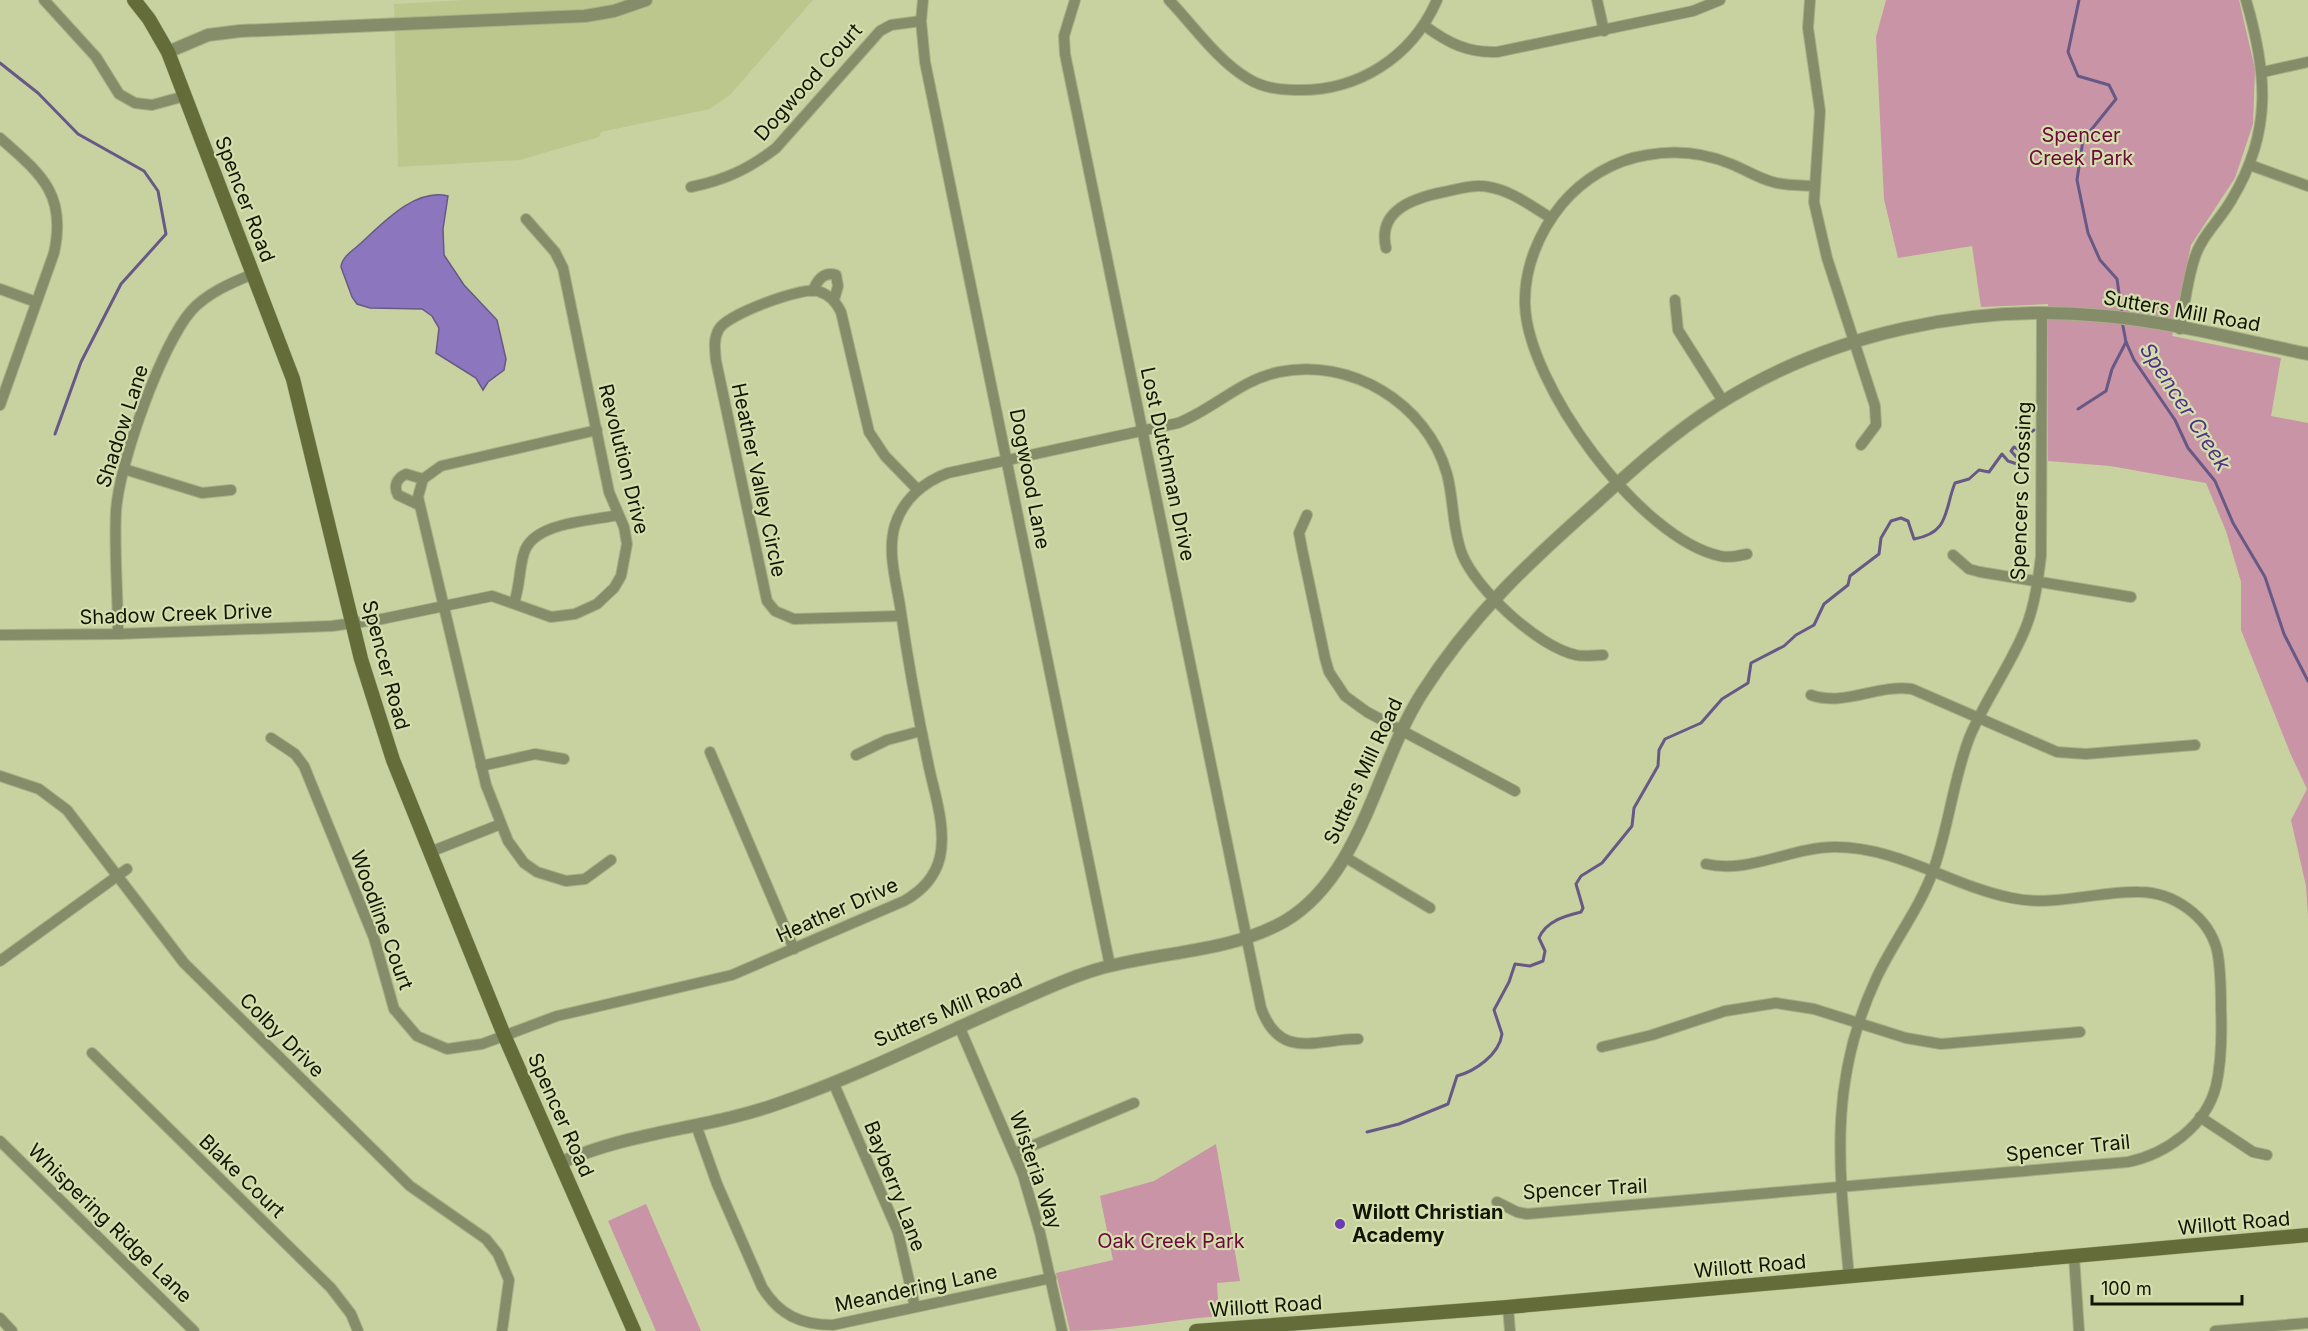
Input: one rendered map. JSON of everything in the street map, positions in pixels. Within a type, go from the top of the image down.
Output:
[{"type":"main road","name":"Spencer Road","points":[[134,0],[168,51],[301,405],[353,624],[380,724],[504,1035],[634,1331]]},
{"type":"main road","name":"Willott Road","points":[[1196,1331],[1508,1307],[2308,1235]]},
{"type":"street","points":[[44,0],[96,57],[119,94],[135,103],[152,105],[185,96]]},
{"type":"street","points":[[168,51],[208,35],[240,31],[586,16],[614,12],[646,0]]},
{"type":"street","name":"Dogwood Lane","points":[[923,0],[921,21],[925,62],[1110,966]]},
{"type":"street","name":"Lost Dutchman Drive","points":[[1075,0],[1064,36],[1065,54],[1261,1008],[1273,1032],[1282,1040]]},
{"type":"street","points":[[1169,0],[1222,57],[1245,77],[1257,84],[1290,90],[1326,88],[1363,78],[1394,58],[1425,26],[1437,0]]},
{"type":"street","points":[[1597,0],[1604,31]]},
{"type":"street","points":[[1425,26],[1454,45],[1484,52],[1513,50],[1693,11],[1720,0]]},
{"type":"street","points":[[1810,0],[1808,28],[1820,111],[1820,138],[1814,186],[1818,226],[1876,415],[1876,425],[1861,445]]},
{"type":"street","points":[[2180,329],[2195,256],[2232,201],[2250,165],[2260,124],[2263,72],[2246,0]]},
{"type":"street","name":"Dogwood Court","points":[[691,187],[718,182],[756,163],[776,148],[880,30],[898,24],[921,21]]},
{"type":"street","points":[[2263,72],[2308,62]]},
{"type":"street","points":[[0,138],[46,182],[58,216],[59,231],[54,253],[0,405]]},
{"type":"street","points":[[1747,554],[1722,556],[1694,545],[1655,519],[1617,484],[1594,456],[1562,405],[1533,347],[1525,305],[1526,288],[1534,253],[1551,218],[1574,191],[1591,178],[1627,160],[1654,154],[1680,153],[1715,158],[1774,183],[1814,186]]},
{"type":"street","points":[[2250,165],[2308,186]]},
{"type":"street","points":[[1386,248],[1384,229],[1400,207],[1410,201],[1458,189],[1480,186],[1500,189],[1551,218]]},
{"type":"street","name":"Revolution Drive","points":[[353,624],[492,596],[551,616],[575,614],[597,604],[614,588],[624,567],[626,535],[609,492],[563,268],[555,252],[526,219]]},
{"type":"street","name":"Heather Valley Circle","points":[[901,616],[794,619],[775,610],[767,601],[763,591],[716,361],[716,336],[725,321],[734,315],[801,292],[813,291],[822,276],[829,273],[836,275],[838,286],[834,300],[841,312],[869,432],[885,456],[918,490]]},
{"type":"street","name":"Shadow Lane","points":[[118,634],[116,512],[124,469],[167,346],[192,309],[211,295],[253,274]]},
{"type":"street","points":[[0,289],[36,302]]},
{"type":"street","points":[[813,291],[834,300]]},
{"type":"street","points":[[1675,300],[1678,330],[1722,401]]},
{"type":"street","name":"Sutters Mill Road","points":[[560,1163],[592,1149],[777,1104],[1074,977],[1110,966],[1217,946],[1278,925],[1299,910],[1332,877],[1345,857],[1401,730],[1453,648],[1493,597],[1658,449],[1722,401],[1774,374],[1854,343],[1947,320],[2042,313],[2101,315],[2143,321],[2308,354]]},
{"type":"street","name":"Spencers Crossing","points":[[1849,1277],[1842,1187],[1840,1107],[1858,1022],[1876,978],[1914,912],[1934,870],[1963,758],[1978,718],[2026,627],[2038,583],[2041,521],[2042,313]]},
{"type":"street","points":[[918,490],[927,482],[948,473],[1143,432],[1192,418],[1247,382],[1280,372],[1317,369],[1371,383],[1413,416],[1435,446],[1446,473],[1462,554],[1478,581],[1493,597],[1531,630],[1564,650],[1575,655],[1603,655]]},
{"type":"street","points":[[597,430],[441,466],[423,478],[418,497],[442,606],[482,766],[501,824],[515,852],[524,863],[551,878],[579,881],[590,877],[611,860]]},
{"type":"street","points":[[124,469],[202,493],[231,490]]},
{"type":"street","points":[[419,505],[398,495],[396,485],[398,478],[406,474],[423,478]]},
{"type":"street","name":"Heather Drive","points":[[504,1035],[558,1016],[716,980],[904,902],[927,884],[939,858],[941,828],[921,731],[892,554],[892,537],[900,513],[918,490]]},
{"type":"street","points":[[514,603],[520,584],[524,551],[535,536],[550,529],[618,515]]},
{"type":"street","points":[[1307,515],[1299,533],[1329,672],[1337,687],[1355,705],[1515,791]]},
{"type":"street","points":[[1953,555],[1969,569],[2038,583],[2131,597]]},
{"type":"street","name":"Shadow Creek Drive","points":[[0,635],[118,634],[353,624]]},
{"type":"street","points":[[1811,695],[1836,699],[1901,687],[1923,692],[2044,749],[2070,754],[2195,745]]},
{"type":"street","points":[[856,755],[887,740],[921,731]]},
{"type":"street","name":"Woodline Court","points":[[271,738],[295,754],[304,766],[374,938],[394,1009],[400,1019],[425,1042],[447,1049],[471,1047],[504,1035]]},
{"type":"street","points":[[710,752],[794,949]]},
{"type":"street","points":[[482,766],[535,754],[564,759]]},
{"type":"street","name":"Colby Drive","points":[[0,777],[39,789],[54,798],[78,822],[116,876],[184,963],[410,1186],[486,1239],[498,1254],[509,1280],[502,1331]]},
{"type":"street","points":[[430,852],[501,824]]},
{"type":"street","name":"Spencer Trail","points":[[1497,1202],[1516,1212],[1527,1214],[2128,1162],[2159,1151],[2187,1132],[2200,1117],[2215,1089],[2221,1052],[2222,1024],[2216,948],[2198,916],[2177,902],[2153,893],[2128,892],[2025,900],[1996,894],[1884,853],[1834,847],[1786,854],[1732,868],[1706,864]]},
{"type":"street","points":[[1345,857],[1430,908]]},
{"type":"street","points":[[2,955],[127,869]]},
{"type":"street","points":[[1602,1047],[1652,1035],[1725,1011],[1759,1004],[1793,1005],[1915,1040],[1941,1044],[2080,1032]]},
{"type":"street","name":"Wisteria Way","points":[[959,1026],[1015,1153],[1031,1200],[1062,1331]]},
{"type":"street","points":[[1276,1050],[1282,1040],[1309,1044],[1358,1038]]},
{"type":"street","name":"Blake Court","points":[[92,1053],[342,1299],[358,1331]]},
{"type":"street","name":"Bayberry Lane","points":[[833,1082],[898,1232],[915,1307]]},
{"type":"street","points":[[1015,1153],[1134,1103]]},
{"type":"street","points":[[2200,1117],[2253,1152],[2267,1155]]},
{"type":"street","name":"Meandering Lane","points":[[696,1125],[717,1184],[752,1266],[770,1300],[780,1310],[804,1323],[833,1325],[1051,1278]]},
{"type":"street","name":"Whispering Ridge Lane","points":[[0,1141],[194,1331]]},
{"type":"street","points":[[2074,1256],[2079,1331]]},
{"type":"street","points":[[1508,1307],[1510,1331]]},
{"type":"street","points":[[0,1318],[12,1331]]},
{"type":"street","points":[[2215,1331],[2308,1323]]},
{"type":"shaded area","points":[[464,0],[813,0],[730,95],[710,109],[601,132],[599,137],[520,160],[398,167],[394,4]]},
{"type":"shaded area","points":[[448,196],[443,229],[444,255],[464,285],[497,320],[506,359],[504,370],[488,382],[483,390],[476,378],[436,353],[439,328],[432,316],[422,309],[370,308],[357,304],[352,297],[341,267],[349,254],[400,209],[424,197]]},
{"type":"green space","name":"Spencer Creek Park","points":[[1886,0],[2239,0],[2255,69],[2253,124],[2235,178],[2191,245],[2172,336],[2281,358],[2271,416],[2308,423],[2308,915],[2306,886],[2291,820],[2307,789],[2241,630],[2241,582],[2226,531],[2206,483],[2110,466],[2048,461],[2048,304],[1981,307],[1972,246],[1898,258],[1884,199],[1876,37]]},
{"type":"green space","name":"Oak Creek Park","points":[[1216,1144],[1240,1281],[1217,1283],[1219,1316],[1070,1331],[1056,1273],[1113,1260],[1100,1196],[1154,1181]]},
{"type":"green space","points":[[646,1204],[701,1331],[656,1331],[608,1221]]},
{"type":"waterway","name":"Spencer Creek","points":[[2079,0],[2068,52],[2078,76],[2109,85],[2116,99],[2083,140],[2077,180],[2088,233],[2100,260],[2117,279],[2122,314]]},
{"type":"waterway","points":[[0,63],[38,93],[78,134],[144,171],[158,191],[166,234],[121,284],[81,362],[55,434]]},
{"type":"waterway","name":"Spencer Creek","points":[[2122,321],[2126,342],[2134,360],[2175,420],[2188,448],[2215,481],[2233,523],[2265,577],[2284,634],[2308,681]]},
{"type":"waterway","points":[[2078,409],[2106,391],[2112,369],[2126,342]]},
{"type":"waterway","points":[[1367,1132],[1399,1124],[1448,1104],[1457,1076],[1478,1066],[1496,1049],[1502,1034],[1494,1010],[1509,982],[1515,964],[1530,966],[1543,961],[1545,951],[1539,938],[1542,932],[1551,923],[1581,912],[1583,908],[1576,884],[1581,876],[1602,863],[1632,826],[1634,808],[1658,766],[1659,750],[1665,739],[1701,723],[1722,699],[1748,683],[1751,663],[1784,646],[1796,635],[1814,625],[1824,604],[1848,585],[1850,576],[1879,554],[1881,538],[1891,521],[1901,518],[1908,521],[1914,539],[1934,532],[1944,519],[1955,483],[1969,479],[1979,470],[1989,472],[2002,454],[2008,461],[2017,464],[2021,462],[2011,451],[2014,447],[2021,451],[2028,451],[2023,438],[2034,430]]},
{"type":"place","name":"Wilott Christian Academy","points":[[1340,1224]]}]
